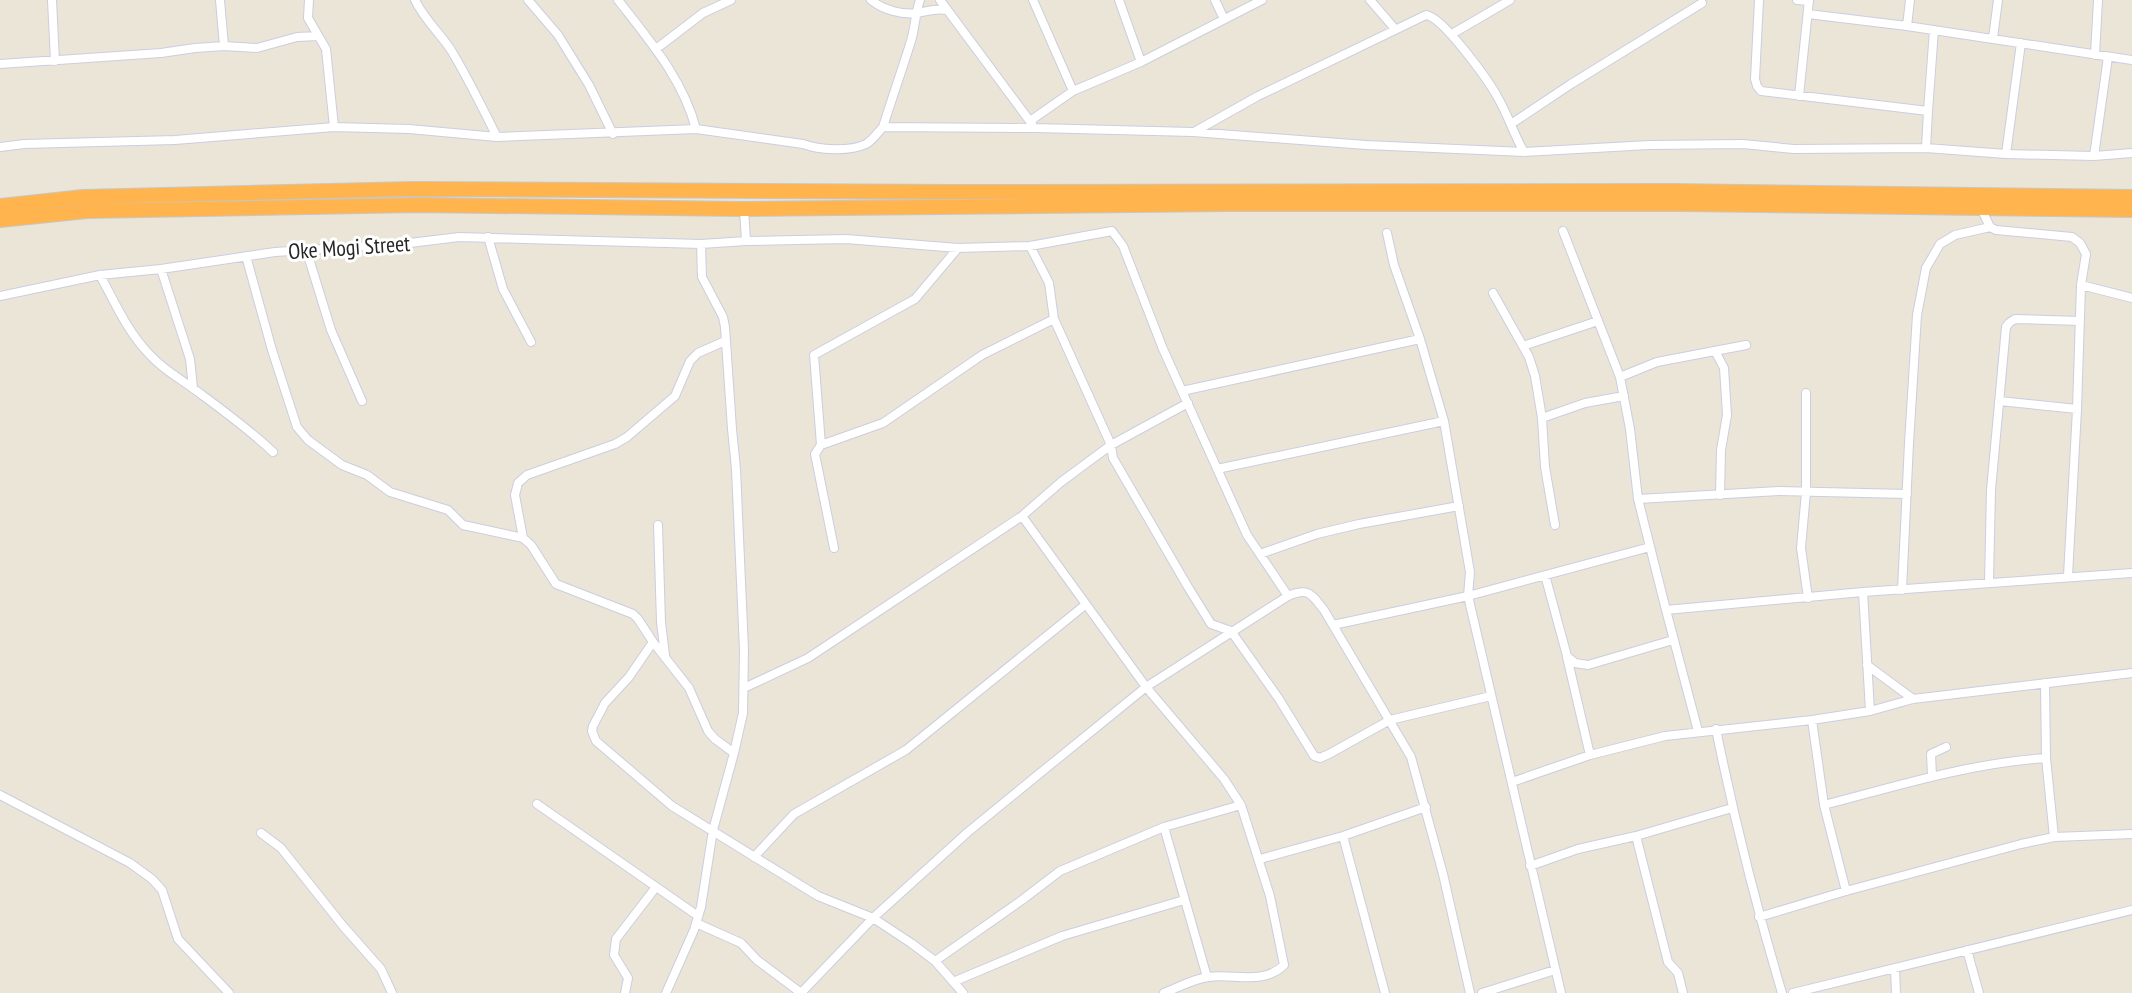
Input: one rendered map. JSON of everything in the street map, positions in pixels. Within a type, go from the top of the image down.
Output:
[{"type":"highway","points":[[0,206],[83,196],[413,189],[947,192],[1672,191],[2132,197]]},
{"type":"highway","points":[[0,220],[87,211],[418,205],[744,209],[1682,204],[2132,210]]},
{"type":"street","points":[[52,0],[55,61]]},
{"type":"street","points":[[220,0],[224,46]]},
{"type":"street","points":[[309,0],[308,18],[326,49],[334,127]]},
{"type":"street","points":[[415,0],[430,24],[449,47],[470,82],[497,137]]},
{"type":"street","points":[[528,0],[558,34],[589,85],[614,134]]},
{"type":"street","points":[[618,0],[667,62],[693,117],[696,129]]},
{"type":"street","points":[[656,49],[704,13],[731,0]]},
{"type":"street","points":[[871,0],[888,10],[915,13],[937,9],[947,10]]},
{"type":"street","points":[[0,147],[24,144],[175,141],[334,127],[409,129],[497,137],[696,129],[803,144],[819,149],[855,147],[867,143],[883,127],[910,43],[915,13],[920,0]]},
{"type":"street","points":[[940,0],[1033,124]]},
{"type":"street","points":[[1033,0],[1073,92]]},
{"type":"street","points":[[1119,0],[1141,62]]},
{"type":"street","points":[[1215,0],[1224,19]]},
{"type":"street","points":[[1033,124],[1073,92],[1141,62],[1262,0]]},
{"type":"street","points":[[1370,0],[1395,29]]},
{"type":"street","points":[[1452,34],[1510,0]]},
{"type":"street","points":[[1759,0],[1755,79],[1761,91],[1928,111]]},
{"type":"street","points":[[1797,0],[1809,1],[1799,96]]},
{"type":"street","points":[[1907,26],[1910,0]]},
{"type":"street","points":[[1993,38],[1998,0]]},
{"type":"street","points":[[2095,55],[2098,0]]},
{"type":"street","points":[[1512,124],[1571,84],[1702,3]]},
{"type":"street","points":[[1808,14],[1993,38],[2132,60]]},
{"type":"street","points":[[1192,132],[1258,96],[1426,15],[1434,18],[1452,34],[1497,95],[1524,152]]},
{"type":"street","points":[[1926,148],[1934,30]]},
{"type":"street","points":[[0,64],[224,46],[257,48],[297,37],[318,36]]},
{"type":"street","points":[[2006,154],[2021,43]]},
{"type":"street","points":[[2094,156],[2108,57]]},
{"type":"street","points":[[883,127],[1033,124],[1192,132],[1366,145],[1524,152],[1649,145],[1743,144],[1794,149],[1926,148],[2006,154],[2094,156],[2132,153]]},
{"type":"street","points":[[1981,208],[1990,227],[1996,230],[2072,237],[2080,243],[2086,254],[2081,285],[2068,576]]},
{"type":"street","points":[[744,209],[746,240]]},
{"type":"street","points":[[1902,590],[1917,315],[1926,268],[1940,244],[1955,235],[1990,227]]},
{"type":"street","name":"Oke Mogi Street","points":[[0,296],[100,275],[161,269],[246,256],[306,249],[402,244],[459,237],[701,244],[746,240],[846,239],[958,248],[1030,246],[1112,231],[1123,246],[1163,350],[1182,391]]},
{"type":"street","points":[[1563,231],[1620,377],[1630,429],[1638,499],[1698,731]]},
{"type":"street","points":[[1387,233],[1394,265],[1420,339],[1444,421],[1470,572],[1468,596],[1561,993]]},
{"type":"street","points":[[488,237],[503,289],[531,342]]},
{"type":"street","points":[[666,993],[697,920],[713,830],[743,713],[744,650],[736,468],[723,317],[702,277],[701,244]]},
{"type":"street","points":[[1030,246],[1049,283],[1054,320],[1111,445],[1113,458],[1212,624],[1231,631],[1279,699],[1314,756],[1320,758],[1329,754],[1390,720],[1491,696]]},
{"type":"street","points":[[821,445],[814,355],[915,299],[958,248]]},
{"type":"street","points":[[306,249],[331,330],[362,401]]},
{"type":"street","points":[[246,256],[293,416],[297,427],[308,440],[342,465],[367,475],[390,492],[448,510],[463,525],[524,538],[556,584],[633,614],[689,688],[708,731],[714,739],[734,753]]},
{"type":"street","points":[[161,269],[190,359],[193,388]]},
{"type":"street","points":[[100,275],[123,320],[151,356],[273,452]]},
{"type":"street","points":[[2081,285],[2132,298]]},
{"type":"street","points":[[1493,293],[1523,346],[1535,376],[1542,418],[1545,467],[1555,525]]},
{"type":"street","points":[[1989,582],[1991,490],[2006,327],[2015,319],[2080,321]]},
{"type":"street","points":[[834,548],[815,454],[821,445],[883,423],[982,355],[1054,320]]},
{"type":"street","points":[[1523,346],[1599,321]]},
{"type":"street","points":[[1288,596],[1247,535],[1182,391],[1420,339]]},
{"type":"street","points":[[524,538],[515,495],[518,483],[527,476],[615,444],[627,437],[675,396],[690,361],[698,353],[725,341]]},
{"type":"street","points":[[1620,377],[1657,362],[1746,345]]},
{"type":"street","points":[[1715,351],[1724,368],[1727,415],[1721,450],[1720,495]]},
{"type":"street","points":[[1806,393],[1806,492],[1801,548],[1808,598]]},
{"type":"street","points":[[1542,418],[1585,403],[1624,396]]},
{"type":"street","points":[[1999,401],[2077,409]]},
{"type":"street","points":[[744,688],[808,657],[1022,516],[1061,482],[1111,445],[1188,403]]},
{"type":"street","points":[[1217,469],[1444,421]]},
{"type":"street","points":[[1638,499],[1806,492],[1906,494]]},
{"type":"street","points":[[1260,554],[1317,534],[1459,506]]},
{"type":"street","points":[[1022,516],[1146,687],[1224,779],[1241,805],[1260,859],[1284,965],[1277,971],[1257,978],[1208,977],[1164,993]]},
{"type":"street","points":[[658,525],[661,622],[666,656]]},
{"type":"street","points":[[1333,625],[1468,596],[1650,547]]},
{"type":"street","points":[[1666,610],[1863,591],[2132,573]]},
{"type":"street","points":[[1545,575],[1590,754]]},
{"type":"street","points":[[537,804],[656,887],[697,920],[741,943],[757,960],[801,993],[873,918],[968,832],[1146,687],[1231,631],[1288,596],[1301,591],[1311,594],[1333,625],[1411,757],[1443,874],[1470,993]]},
{"type":"street","points":[[1863,591],[1870,711]]},
{"type":"street","points":[[754,856],[794,814],[906,750],[1085,605]]},
{"type":"street","points":[[1567,656],[1575,663],[1588,665],[1673,640]]},
{"type":"street","points":[[653,642],[629,677],[605,703],[592,731],[596,741],[665,801],[831,903],[873,918],[935,961],[963,993]]},
{"type":"street","points":[[1867,665],[1913,699]]},
{"type":"street","points":[[1512,782],[1590,754],[1665,736],[1812,720],[1870,711],[1913,699],[2132,673]]},
{"type":"street","points":[[2046,683],[2046,758],[2054,837]]},
{"type":"street","points":[[1812,720],[1824,805],[1846,891]]},
{"type":"street","points":[[1716,729],[1732,808],[1759,917],[1782,993]]},
{"type":"street","points":[[1932,776],[1931,754],[1946,747]]},
{"type":"street","points":[[1824,805],[1932,776],[2010,761],[2046,758]]},
{"type":"street","points":[[0,795],[130,863],[152,879],[162,890],[178,939],[228,993]]},
{"type":"street","points":[[935,961],[1060,871],[1164,827],[1241,805]]},
{"type":"street","points":[[1260,859],[1343,836],[1426,807]]},
{"type":"street","points":[[1530,866],[1578,849],[1636,836],[1732,808]]},
{"type":"street","points":[[1164,827],[1208,977]]},
{"type":"street","points":[[261,833],[281,848],[381,969],[392,993]]},
{"type":"street","points":[[1759,917],[2021,843],[2054,837],[2132,834]]},
{"type":"street","points":[[1343,836],[1385,993]]},
{"type":"street","points":[[1636,836],[1668,962],[1678,973],[1683,993]]},
{"type":"street","points":[[625,993],[627,978],[614,955],[616,939],[656,887]]},
{"type":"street","points":[[953,982],[1062,936],[1184,900]]},
{"type":"street","points":[[1793,993],[2132,910]]},
{"type":"street","points":[[1966,950],[1979,993]]},
{"type":"street","points":[[1895,968],[1896,993]]},
{"type":"street","points":[[1482,993],[1555,970]]}]
